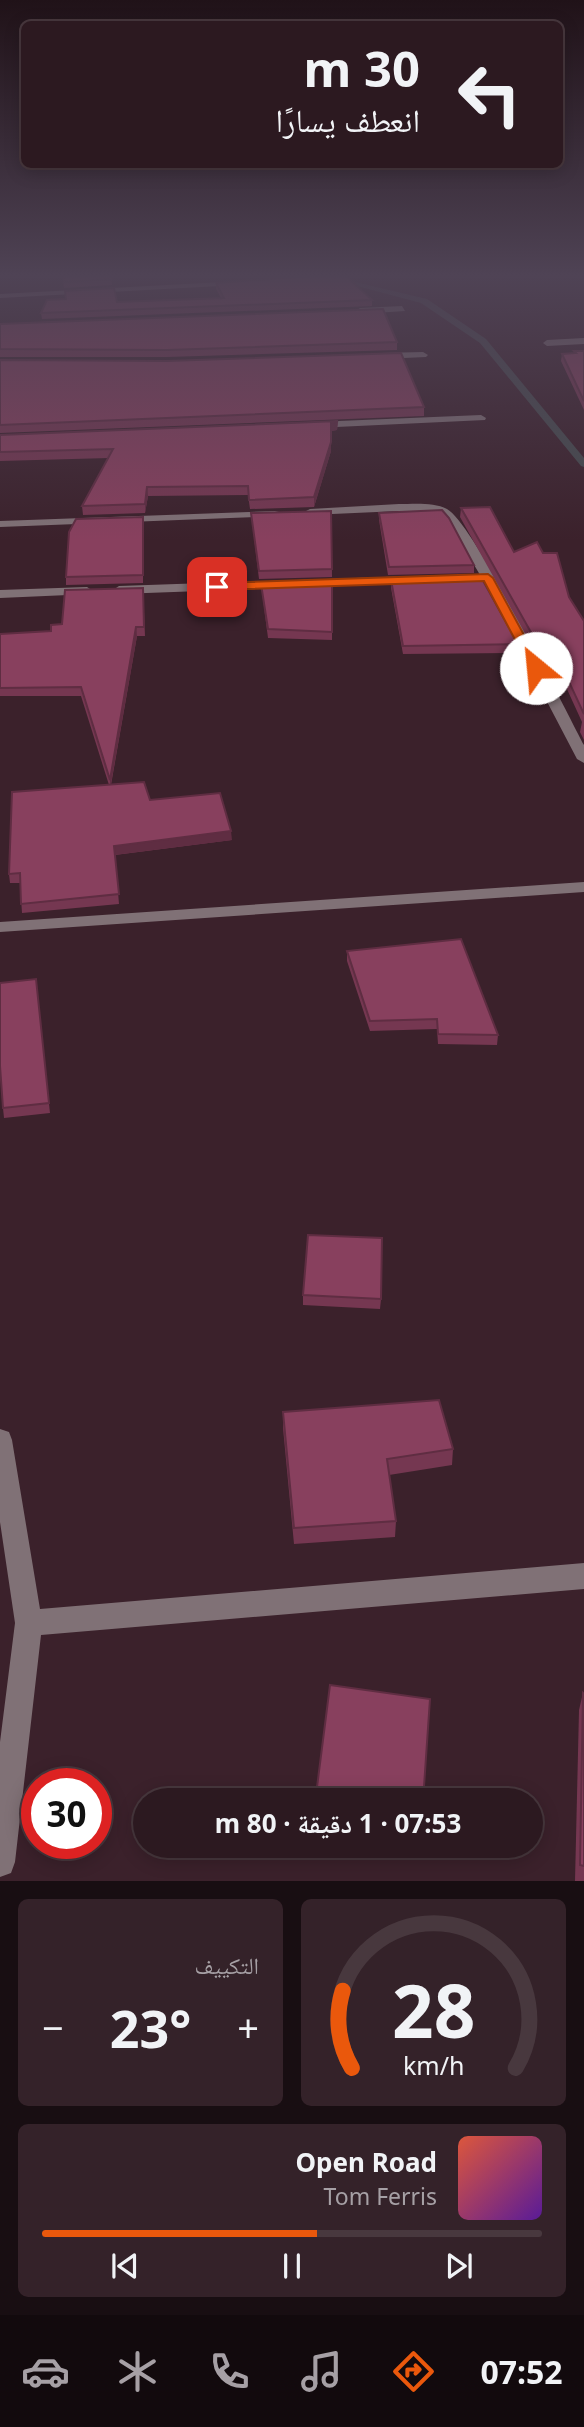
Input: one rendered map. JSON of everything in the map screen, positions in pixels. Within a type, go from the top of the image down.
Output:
[{"type":"street","points":[[302,426],[481,418]]},
{"type":"street","points":[[0,524],[425,508],[446,512],[456,523],[481,578],[584,759]]},
{"type":"street","points":[[111,590],[432,579]]},
{"type":"street","points":[[0,594],[97,591]]},
{"type":"street","points":[[0,927],[584,887]]},
{"type":"street","points":[[0,1440],[29,1623],[5,1777],[0,1862]]},
{"type":"street","points":[[29,1623],[584,1576]]},
{"type":"building","points":[[0,365],[406,365],[424,407],[0,425]]},
{"type":"building","points":[[567,365],[584,365],[584,401]]},
{"type":"building","points":[[338,421],[331,423],[331,442],[314,497],[249,500],[248,486],[147,487],[145,504],[82,506],[113,449],[0,452],[0,435]]},
{"type":"building","points":[[490,507],[514,552],[537,542],[543,553],[557,553],[569,597],[584,621],[584,714],[551,643],[537,643],[461,508]]},
{"type":"building","points":[[442,510],[474,565],[389,567],[379,513]]},
{"type":"building","points":[[331,511],[332,569],[259,571],[251,513]]},
{"type":"building","points":[[143,517],[143,575],[66,577],[69,532],[76,519]]},
{"type":"building","points":[[481,577],[518,644],[403,646],[391,580]]},
{"type":"building","points":[[332,582],[332,632],[268,629],[261,584]]},
{"type":"building","points":[[143,588],[144,627],[136,627],[110,780],[81,687],[0,688],[0,634],[51,631],[51,625],[62,624],[65,590]]},
{"type":"building","points":[[144,782],[150,800],[220,793],[231,831],[114,846],[119,894],[21,904],[20,873],[9,874],[12,792]]},
{"type":"building","points":[[461,939],[498,1035],[438,1034],[437,1019],[370,1021],[347,951]]},
{"type":"building","points":[[36,979],[49,1103],[3,1108],[0,983]]},
{"type":"building","points":[[308,1235],[382,1238],[381,1299],[303,1295]]},
{"type":"building","points":[[439,1400],[453,1449],[387,1459],[396,1521],[294,1528],[283,1412]]},
{"type":"building","points":[[330,1685],[430,1699],[424,1788],[317,1787]]},
{"type":"building","points":[[584,1694],[584,1866],[580,1865]]},
{"type":"waterway","points":[[503,365],[584,464]]},
{"type":"route","points":[[217,587],[488,578],[536,668]]}]
